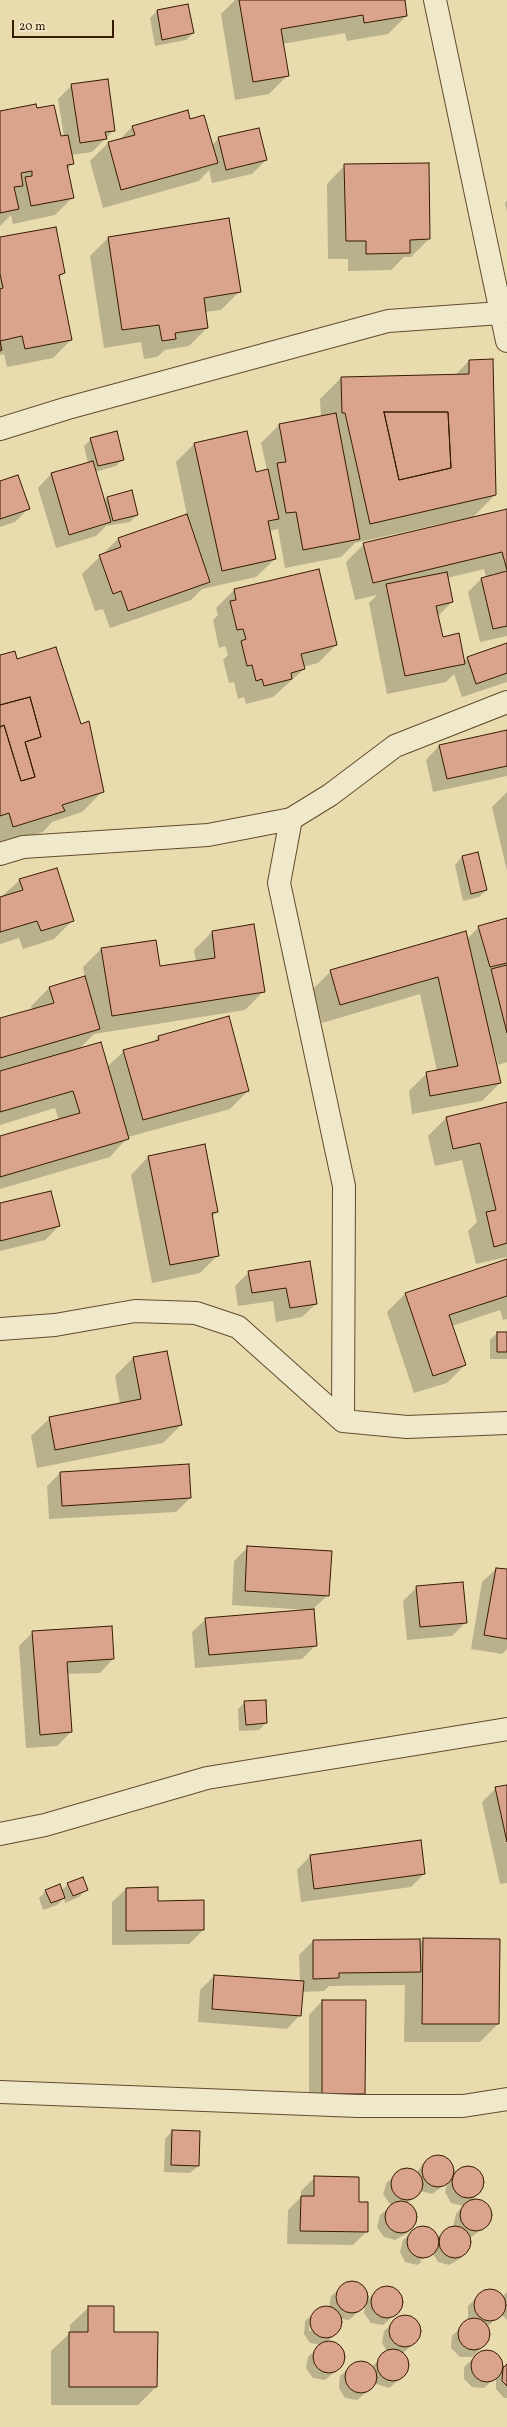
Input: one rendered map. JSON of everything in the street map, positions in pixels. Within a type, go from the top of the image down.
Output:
[{"type":"street","points":[[435,0],[507,341]]},
{"type":"street","points":[[0,430],[68,408],[388,321],[501,313]]},
{"type":"street","points":[[0,854],[23,847],[208,835],[291,819],[330,795],[395,746],[507,702]]},
{"type":"street","points":[[291,819],[279,883],[344,1186],[343,1421]]},
{"type":"street","points":[[0,1329],[55,1325],[135,1311],[196,1313],[238,1327],[343,1421],[407,1426],[507,1423]]},
{"type":"street","points":[[0,1834],[45,1825],[207,1778],[507,1729]]},
{"type":"street","points":[[0,2092],[358,2106],[463,2106],[507,2099]]},
{"type":"building","points":[[239,0],[405,0],[407,16],[364,23],[363,15],[281,29],[289,76],[253,82]]},
{"type":"building","points":[[188,4],[194,33],[162,40],[157,10]]},
{"type":"building","points":[[108,79],[115,131],[105,132],[107,139],[80,143],[71,84]]},
{"type":"building","points":[[36,104],[37,108],[54,105],[61,136],[68,135],[74,164],[67,165],[74,198],[31,206],[25,177],[32,176],[32,171],[21,173],[23,186],[14,187],[19,209],[0,213],[0,111]]},
{"type":"building","points":[[188,110],[190,119],[204,115],[218,163],[121,190],[108,142],[135,135],[132,126]]},
{"type":"building","points":[[259,128],[267,160],[226,170],[218,137]]},
{"type":"building","points":[[429,163],[430,239],[410,240],[410,253],[366,254],[366,241],[346,241],[344,164]]},
{"type":"building","points":[[229,218],[241,292],[204,298],[208,328],[175,333],[176,339],[162,341],[159,325],[122,330],[108,237]]},
{"type":"building","points":[[56,227],[65,273],[59,275],[72,340],[25,349],[22,336],[0,341],[0,289],[3,288],[0,274],[0,237]]},
{"type":"building","points":[[493,359],[496,495],[370,524],[345,413],[342,413],[341,377],[469,374],[469,360]],"holes":[[[384,412],[448,412],[451,468],[399,480]]]},
{"type":"building","points":[[384,412],[448,412],[451,468],[399,480]]},
{"type":"building","points":[[336,413],[360,539],[303,550],[296,512],[286,513],[277,463],[286,462],[279,424]]},
{"type":"building","points":[[117,431],[124,460],[98,466],[90,438]]},
{"type":"building","points":[[247,431],[256,472],[268,469],[279,519],[268,521],[276,559],[222,571],[194,443]]},
{"type":"building","points":[[93,461],[111,522],[69,535],[51,473]]},
{"type":"building","points":[[18,475],[30,509],[0,519],[0,481]]},
{"type":"building","points":[[132,490],[138,515],[113,521],[107,497]]},
{"type":"building","points":[[507,509],[507,570],[502,552],[373,583],[363,543]]},
{"type":"building","points":[[187,514],[210,582],[128,611],[121,591],[113,594],[99,555],[121,547],[118,538]]},
{"type":"building","points":[[319,569],[337,645],[301,654],[305,669],[291,673],[292,679],[264,686],[262,679],[256,681],[252,665],[247,666],[241,641],[246,639],[243,629],[237,630],[230,601],[236,600],[234,589]]},
{"type":"building","points":[[507,571],[507,626],[493,629],[481,578]]},
{"type":"building","points":[[447,572],[453,602],[436,606],[443,637],[459,633],[465,664],[405,676],[386,584]]},
{"type":"building","points":[[507,643],[507,673],[476,684],[467,657]]},
{"type":"building","points":[[56,647],[81,724],[89,721],[104,792],[62,805],[65,811],[13,827],[9,813],[0,816],[0,727],[4,725],[21,781],[35,777],[25,742],[41,737],[30,697],[0,705],[0,655],[15,651],[17,659]]},
{"type":"building","points":[[30,697],[41,737],[25,742],[35,777],[21,781],[4,725],[0,727],[0,705]]},
{"type":"building","points":[[507,730],[507,766],[447,779],[439,745]]},
{"type":"building","points":[[478,852],[487,890],[471,894],[462,856]]},
{"type":"building","points":[[57,868],[74,921],[41,931],[37,921],[0,932],[0,897],[23,890],[19,879]]},
{"type":"building","points":[[507,918],[507,963],[490,967],[478,926]]},
{"type":"building","points":[[254,924],[265,992],[112,1016],[101,948],[156,940],[160,966],[215,958],[212,931]]},
{"type":"building","points":[[466,931],[501,1083],[430,1096],[426,1072],[458,1066],[438,977],[340,1005],[330,970]]},
{"type":"building","points":[[507,965],[507,1033],[491,969]]},
{"type":"building","points":[[85,976],[100,1029],[0,1058],[0,1018],[54,1003],[49,987]]},
{"type":"building","points":[[229,1016],[249,1091],[143,1120],[123,1050],[159,1040],[158,1036]]},
{"type":"building","points":[[101,1042],[129,1139],[0,1177],[0,1136],[80,1113],[73,1091],[0,1112],[0,1071]]},
{"type":"building","points":[[507,1102],[507,1243],[494,1247],[486,1212],[496,1210],[480,1143],[453,1149],[446,1117]]},
{"type":"building","points":[[205,1144],[218,1212],[212,1213],[219,1256],[170,1265],[148,1156]]},
{"type":"building","points":[[51,1191],[60,1226],[0,1241],[0,1203]]},
{"type":"building","points":[[507,1259],[507,1296],[449,1315],[466,1365],[433,1376],[405,1293]]},
{"type":"building","points":[[310,1261],[317,1304],[290,1308],[286,1288],[252,1293],[248,1271]]},
{"type":"building","points":[[497,1332],[507,1332],[507,1352],[497,1352]]},
{"type":"building","points":[[167,1351],[182,1425],[55,1450],[49,1417],[141,1399],[133,1357]]},
{"type":"building","points":[[189,1464],[191,1498],[62,1506],[60,1472]]},
{"type":"building","points":[[247,1546],[332,1551],[329,1596],[245,1591]]},
{"type":"building","points":[[496,1568],[507,1569],[507,1639],[484,1635]]},
{"type":"building","points":[[463,1582],[467,1623],[420,1627],[416,1586]]},
{"type":"building","points":[[314,1609],[317,1646],[209,1655],[205,1618]]},
{"type":"building","points":[[112,1626],[114,1659],[67,1662],[72,1732],[40,1735],[32,1631]]},
{"type":"building","points":[[266,1700],[267,1723],[246,1725],[244,1701]]},
{"type":"building","points":[[507,1785],[507,1842],[495,1787]]},
{"type":"building","points":[[421,1840],[425,1874],[314,1889],[310,1855]]},
{"type":"building","points":[[83,1877],[88,1890],[73,1896],[67,1883]]},
{"type":"building","points":[[60,1884],[65,1898],[51,1903],[45,1890]]},
{"type":"building","points":[[158,1887],[158,1901],[204,1900],[204,1930],[126,1931],[126,1888]]},
{"type":"building","points":[[423,1938],[500,1939],[499,2024],[422,2024]]},
{"type":"building","points":[[420,1939],[421,1972],[339,1973],[339,1978],[313,1979],[313,1940]]},
{"type":"building","points":[[214,1975],[304,1981],[301,2016],[212,2009]]},
{"type":"building","points":[[322,2000],[366,2000],[365,2094],[322,2094]]},
{"type":"building","points":[[172,2130],[200,2131],[199,2166],[171,2165]]},
{"type":"building","points":[[435,2155],[441,2155],[451,2162],[454,2171],[453,2177],[447,2184],[441,2187],[435,2187],[425,2180],[422,2174],[422,2168],[429,2158]]},
{"type":"building","points":[[465,2166],[471,2166],[481,2173],[484,2182],[483,2188],[477,2195],[471,2198],[465,2198],[455,2191],[452,2185],[452,2179],[459,2169]]},
{"type":"building","points":[[404,2168],[410,2168],[420,2175],[423,2184],[422,2190],[416,2197],[410,2200],[404,2200],[394,2193],[391,2187],[391,2181],[398,2171]]},
{"type":"building","points":[[314,2176],[359,2177],[359,2202],[368,2202],[368,2232],[300,2231],[301,2196],[314,2196]]},
{"type":"building","points":[[473,2199],[479,2199],[489,2206],[492,2215],[491,2221],[485,2228],[479,2231],[473,2231],[463,2224],[460,2218],[460,2212],[467,2202]]},
{"type":"building","points":[[398,2201],[404,2201],[414,2208],[417,2217],[416,2223],[410,2230],[404,2233],[398,2233],[388,2226],[385,2220],[385,2214],[392,2204]]},
{"type":"building","points":[[420,2226],[426,2226],[436,2233],[439,2242],[438,2248],[432,2255],[426,2258],[420,2258],[410,2251],[407,2245],[407,2239],[414,2229]]},
{"type":"building","points":[[452,2226],[458,2226],[468,2233],[471,2242],[470,2248],[464,2255],[458,2258],[452,2258],[442,2251],[439,2245],[439,2239],[446,2229]]},
{"type":"building","points":[[349,2281],[355,2281],[365,2288],[368,2297],[367,2303],[361,2310],[355,2313],[349,2313],[339,2306],[336,2300],[336,2294],[343,2284]]},
{"type":"building","points":[[384,2286],[390,2286],[400,2293],[403,2302],[402,2308],[396,2315],[390,2318],[384,2318],[374,2311],[371,2305],[371,2299],[378,2289]]},
{"type":"building","points":[[487,2289],[493,2289],[503,2296],[506,2305],[505,2311],[499,2318],[493,2321],[487,2321],[477,2314],[474,2308],[474,2302],[481,2292]]},
{"type":"building","points":[[88,2306],[114,2306],[114,2332],[158,2332],[157,2387],[69,2387],[69,2332],[88,2332]]},
{"type":"building","points":[[323,2306],[329,2306],[339,2313],[342,2322],[341,2328],[335,2335],[329,2338],[323,2338],[313,2331],[310,2325],[310,2319],[317,2309]]},
{"type":"building","points":[[402,2315],[408,2315],[418,2322],[421,2331],[420,2337],[414,2344],[408,2347],[402,2347],[392,2340],[389,2334],[389,2328],[396,2318]]},
{"type":"building","points":[[471,2318],[477,2318],[487,2325],[490,2334],[489,2340],[483,2347],[477,2350],[471,2350],[461,2343],[458,2337],[458,2331],[465,2321]]},
{"type":"building","points":[[326,2341],[332,2341],[342,2348],[345,2357],[344,2363],[338,2370],[332,2373],[326,2373],[316,2366],[313,2360],[313,2354],[320,2344]]},
{"type":"building","points":[[390,2349],[396,2349],[406,2356],[409,2365],[408,2371],[402,2378],[396,2381],[390,2381],[380,2374],[377,2368],[377,2362],[384,2352]]},
{"type":"building","points":[[484,2350],[490,2350],[500,2357],[503,2366],[502,2372],[496,2379],[490,2382],[484,2382],[474,2375],[471,2369],[471,2363],[478,2353]]},
{"type":"building","points":[[361,2361],[367,2362],[374,2368],[377,2377],[376,2383],[370,2390],[361,2393],[355,2392],[348,2386],[345,2377],[346,2371],[352,2364]]},
{"type":"building","points":[[507,2364],[507,2386],[502,2381],[503,2368]]}]
